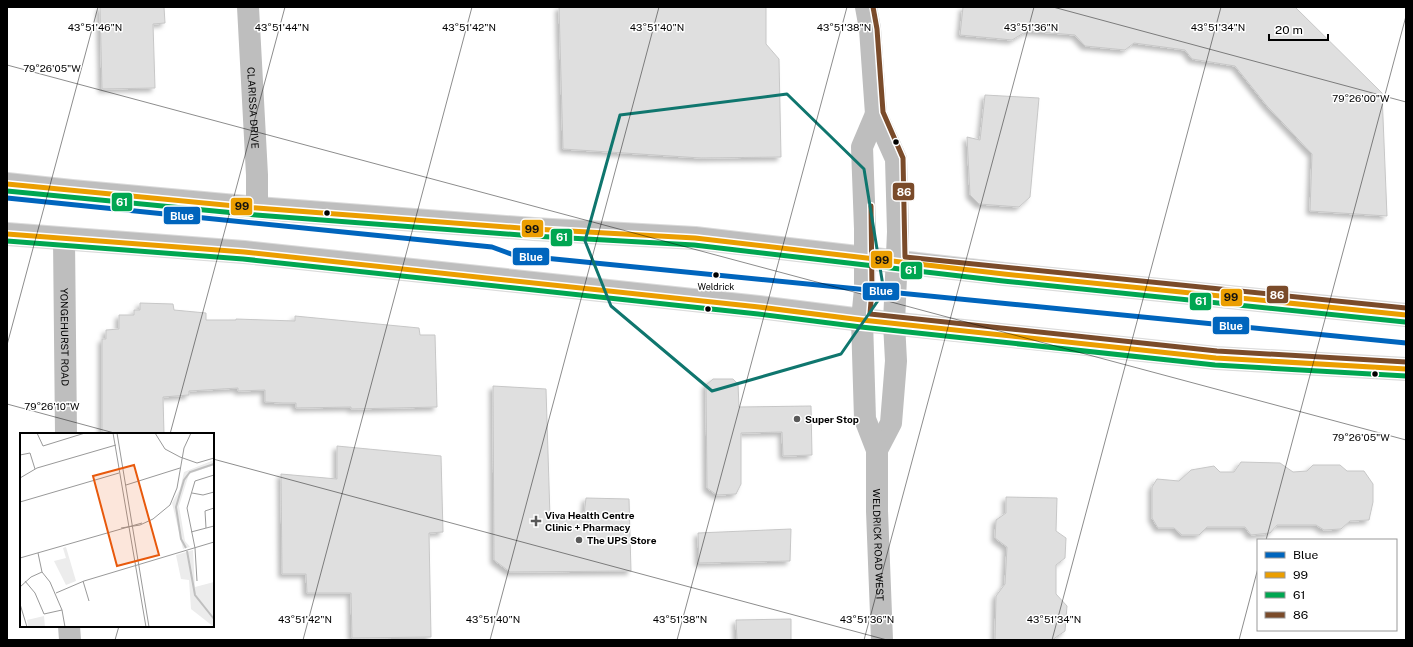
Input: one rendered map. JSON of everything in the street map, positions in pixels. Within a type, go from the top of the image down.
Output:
[{"type":"main road","name":"CLARISSA DRIVE","points":[[248,7],[257,175],[257,208]]},
{"type":"main road","points":[[866,7],[870,29],[876,114]]},
{"type":"main road","name":"WELDRICK ROAD WEST","points":[[876,114],[862,147],[865,259],[862,320],[865,419],[877,450],[877,511],[882,640]]},
{"type":"main road","name":"WELDRICK ROAD WEST","points":[[876,114],[896,160],[898,262],[894,323],[896,361],[891,423],[877,450]]},
{"type":"main road","points":[[7,184],[257,208],[534,229],[695,238],[865,259],[1406,315]]},
{"type":"main road","points":[[7,234],[244,252],[759,307],[946,330],[1216,358],[1406,369]]},
{"type":"main road","name":"YONGEHURST ROAD","points":[[64,239],[66,433]]},
{"type":"main road","points":[[69,627],[70,640]]},
{"type":"highlighted area","points":[[787,94],[864,169],[884,292],[841,354],[712,391],[611,306],[585,241],[620,115]]},
{"type":"building","points":[[100,7],[164,7],[165,23],[153,24],[155,88],[102,89]]},
{"type":"building","points":[[559,7],[766,7],[766,44],[779,59],[781,157],[701,158],[563,149]]},
{"type":"building","points":[[963,7],[1295,7],[1382,93],[1387,216],[1310,211],[1312,154],[1267,106],[1235,66],[1192,59],[1185,50],[1134,43],[1125,50],[1085,46],[1075,35],[1027,31],[1012,40],[960,35]]},
{"type":"building","points":[[985,95],[1039,98],[1030,197],[1019,207],[979,204],[970,195],[967,137],[980,140]]},
{"type":"building","points":[[140,303],[173,304],[174,310],[206,313],[206,320],[236,319],[295,321],[295,316],[419,328],[420,335],[435,335],[437,407],[351,409],[351,407],[296,408],[296,403],[265,402],[265,390],[238,391],[238,388],[189,391],[189,395],[163,397],[164,433],[102,433],[102,339],[106,339],[106,330],[119,329],[119,315],[134,315],[134,310],[140,310]]},
{"type":"building","points":[[713,379],[733,379],[738,384],[739,407],[811,406],[812,455],[783,456],[782,432],[741,433],[741,484],[736,494],[717,495],[707,488],[706,385]]},
{"type":"building","points":[[493,386],[546,389],[550,517],[584,515],[586,498],[629,499],[631,571],[510,572],[494,560]]},
{"type":"building","points":[[337,446],[441,456],[443,532],[429,533],[431,637],[352,638],[351,593],[307,593],[306,574],[282,574],[281,474],[337,479]]},
{"type":"building","points":[[1241,462],[1280,463],[1293,472],[1307,471],[1313,465],[1340,465],[1347,471],[1364,471],[1373,484],[1373,502],[1369,520],[1350,521],[1341,529],[1324,530],[1316,525],[1277,525],[1270,533],[1251,535],[1245,527],[1207,527],[1199,535],[1182,535],[1174,528],[1158,528],[1152,518],[1152,487],[1157,479],[1179,481],[1191,470],[1214,466],[1220,472],[1234,472]]},
{"type":"building","points":[[1006,497],[1057,498],[1056,531],[1066,538],[1065,558],[1056,565],[1056,594],[1067,606],[1065,631],[1052,640],[995,640],[996,596],[1005,584],[1007,547],[995,538],[996,520],[1006,513]]},
{"type":"building","points":[[791,529],[790,561],[699,563],[698,533]]},
{"type":"building","points":[[791,619],[791,640],[737,640],[736,620]]},
{"type":"transit line","name":"86","points":[[873,7],[877,29],[883,112],[903,158],[905,257],[1406,308]]},
{"type":"transit line","name":"99","points":[[7,184],[257,208],[534,229],[695,238],[1004,274],[1406,315]]},
{"type":"transit line","name":"61","points":[[7,191],[256,215],[533,236],[694,245],[1003,281],[1405,322]]},
{"type":"transit line","name":"Blue","points":[[7,198],[492,247],[514,255],[1406,343]]},
{"type":"transit line","name":"86","points":[[871,206],[872,289],[870,314],[1217,351],[1406,362]]},
{"type":"transit line","name":"99","points":[[7,234],[244,252],[1216,358],[1406,369]]},
{"type":"transit line","name":"61","points":[[7,241],[243,259],[1215,365],[1406,376]]},
{"type":"place","name":"Weldrick","points":[[716,275]]},
{"type":"place","name":"Super Stop","points":[[797,419]]},
{"type":"place","name":"Viva Health Centre Clinic + Pharmacy","points":[[536,521]]},
{"type":"place","name":"The UPS Store","points":[[579,540]]}]
